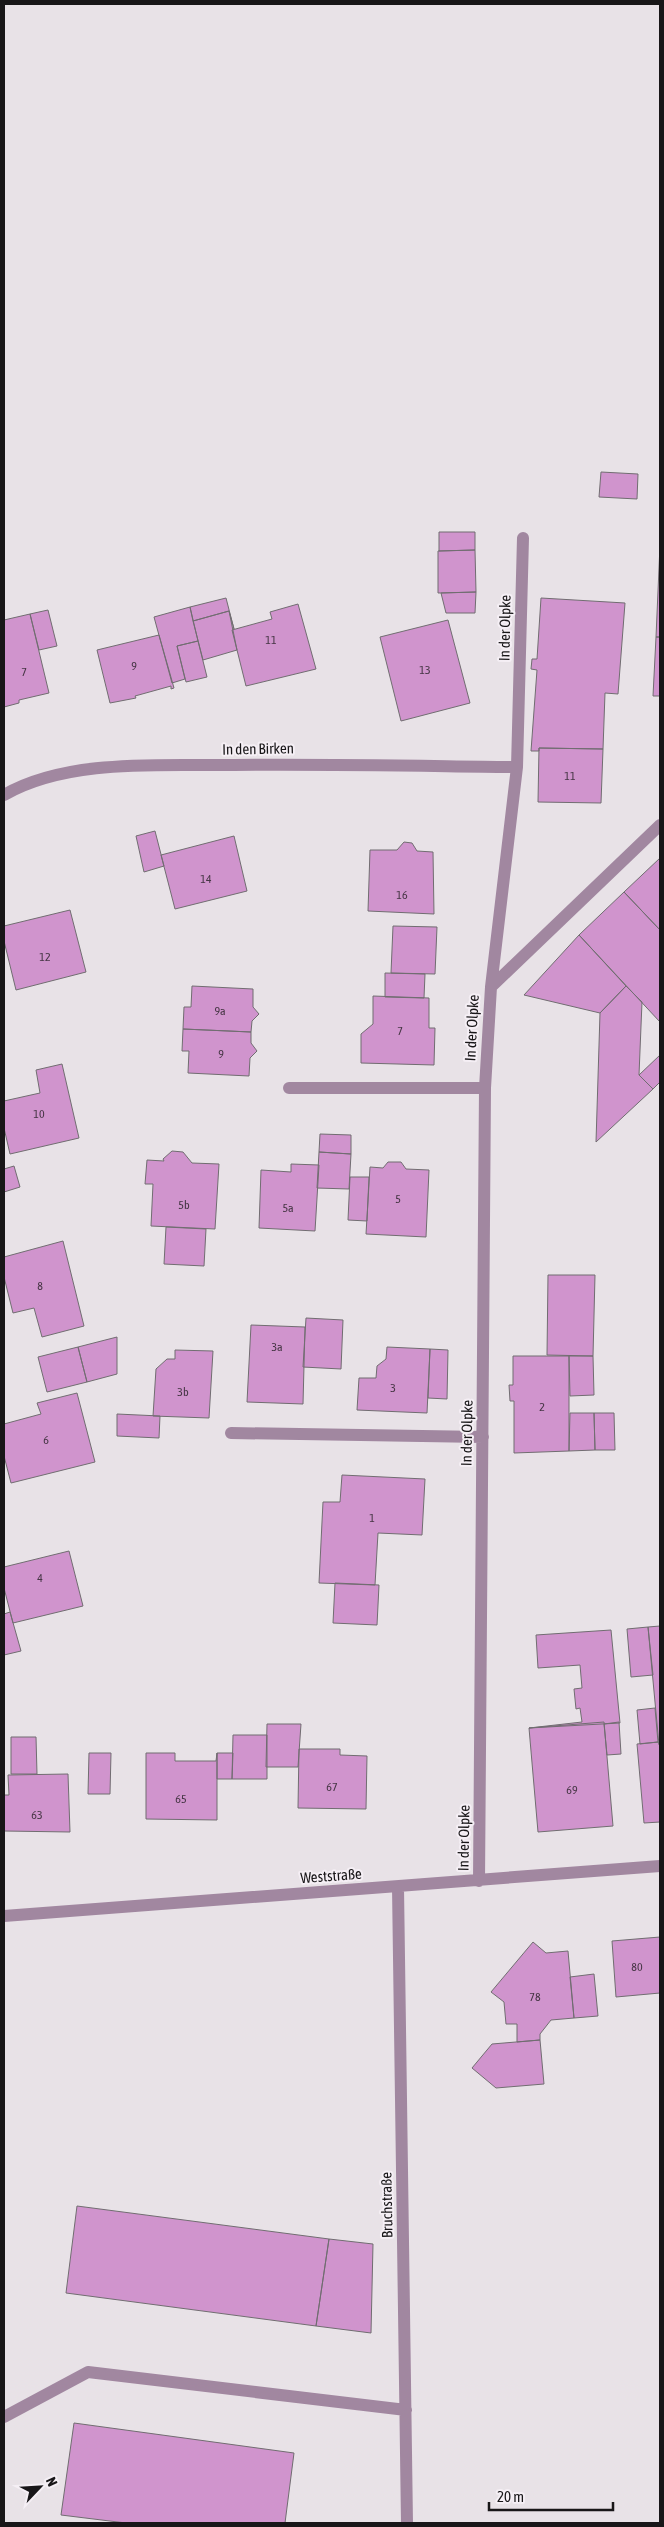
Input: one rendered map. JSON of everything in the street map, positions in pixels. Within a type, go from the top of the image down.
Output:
[{"type":"street","name":"In der Olpke","points":[[479,1880],[484,1437],[485,1088],[491,987],[517,767],[523,538]]},
{"type":"street","name":"In den Birken","points":[[4,795],[56,776],[104,767],[306,765],[517,767]]},
{"type":"street","name":"In der Olpke","points":[[491,987],[660,825]]},
{"type":"street","points":[[289,1088],[485,1088]]},
{"type":"street","points":[[231,1434],[484,1437]]},
{"type":"street","name":"Weststraße","points":[[4,1916],[660,1866]]},
{"type":"street","name":"Bruchstraße","points":[[398,1887],[407,2523]]},
{"type":"street","points":[[4,2416],[88,2372],[406,2410]]},
{"type":"building","points":[[601,472],[638,474],[637,499],[599,497]]},
{"type":"building","points":[[439,532],[475,532],[475,550],[439,551]]},
{"type":"building","points":[[660,545],[660,637],[656,637]]},
{"type":"building","points":[[475,550],[476,592],[438,593],[438,551]]},
{"type":"building","points":[[476,592],[475,613],[446,613],[441,593]]},
{"type":"building","points":[[226,598],[234,629],[229,611],[193,621],[190,607]]},
{"type":"building","points":[[541,598],[625,603],[618,694],[605,693],[603,749],[539,748],[539,751],[531,751],[537,670],[531,669],[532,659],[537,659]]},
{"type":"building","points":[[298,604],[316,669],[246,686],[232,630],[272,619],[270,612]]},
{"type":"building","points":[[190,607],[198,641],[177,646],[185,679],[172,683],[154,617]]},
{"type":"building","points":[[48,610],[57,646],[39,650],[30,614]]},
{"type":"building","points":[[229,611],[237,650],[203,660],[193,621]]},
{"type":"building","points":[[30,614],[49,693],[19,700],[19,703],[4,707],[4,620]]},
{"type":"building","points":[[448,620],[470,703],[401,721],[380,637]]},
{"type":"building","points":[[159,635],[174,688],[171,689],[171,686],[135,696],[136,698],[110,703],[97,650]]},
{"type":"building","points":[[656,637],[660,637],[660,696],[653,696]]},
{"type":"building","points":[[198,641],[207,677],[186,682],[177,646]]},
{"type":"building","points":[[539,748],[603,749],[601,803],[538,802]]},
{"type":"building","points":[[155,831],[164,866],[144,872],[136,836]]},
{"type":"building","points":[[234,836],[247,891],[175,909],[161,855]]},
{"type":"building","points":[[404,842],[412,843],[417,851],[433,852],[434,914],[368,911],[370,850],[397,850]]},
{"type":"building","points":[[660,858],[660,930],[624,892]]},
{"type":"building","points":[[624,892],[660,930],[660,1022],[579,935]]},
{"type":"building","points":[[70,910],[86,972],[16,990],[4,941],[4,926]]},
{"type":"building","points":[[393,926],[437,927],[435,974],[391,973]]},
{"type":"building","points":[[579,935],[626,986],[600,1013],[524,995]]},
{"type":"building","points":[[385,973],[425,974],[424,998],[385,997]]},
{"type":"building","points":[[192,986],[253,989],[253,1007],[259,1014],[252,1021],[251,1032],[183,1029],[184,1007],[191,1007]]},
{"type":"building","points":[[626,986],[642,1002],[639,1075],[653,1089],[596,1142],[600,1013]]},
{"type":"building","points":[[373,996],[429,998],[429,1028],[435,1028],[434,1065],[361,1063],[361,1034],[373,1024]]},
{"type":"building","points":[[183,1029],[251,1032],[251,1043],[257,1051],[250,1058],[249,1076],[188,1073],[189,1051],[182,1051]]},
{"type":"building","points":[[660,1055],[660,1082],[653,1089],[639,1075]]},
{"type":"building","points":[[62,1064],[79,1138],[10,1154],[4,1128],[4,1101],[40,1093],[36,1070]]},
{"type":"building","points":[[320,1134],[351,1135],[351,1154],[319,1152]]},
{"type":"building","points":[[172,1151],[183,1152],[192,1163],[219,1164],[215,1229],[151,1226],[153,1184],[145,1184],[147,1160],[164,1161],[163,1159]]},
{"type":"building","points":[[319,1152],[351,1154],[349,1189],[317,1188]]},
{"type":"building","points":[[388,1162],[401,1162],[406,1169],[429,1170],[426,1237],[366,1234],[370,1167],[383,1168]]},
{"type":"building","points":[[291,1164],[319,1165],[315,1231],[259,1228],[261,1170],[291,1172]]},
{"type":"building","points":[[14,1166],[20,1187],[4,1192],[4,1169]]},
{"type":"building","points":[[350,1177],[369,1177],[367,1221],[348,1220]]},
{"type":"building","points":[[166,1227],[206,1229],[204,1266],[164,1264]]},
{"type":"building","points":[[63,1241],[84,1326],[42,1337],[34,1308],[13,1313],[4,1277],[4,1257]]},
{"type":"building","points":[[548,1275],[595,1275],[593,1356],[547,1355]]},
{"type":"building","points":[[306,1318],[343,1320],[341,1369],[303,1367]]},
{"type":"building","points":[[251,1325],[305,1327],[303,1404],[247,1402]]},
{"type":"building","points":[[117,1337],[117,1374],[87,1382],[78,1347]]},
{"type":"building","points":[[78,1347],[87,1382],[47,1392],[38,1357]]},
{"type":"building","points":[[387,1347],[430,1349],[427,1413],[357,1410],[359,1378],[376,1378],[377,1366],[386,1359]]},
{"type":"building","points":[[430,1349],[448,1350],[447,1399],[428,1398]]},
{"type":"building","points":[[175,1350],[213,1351],[209,1418],[153,1416],[156,1369],[167,1359],[175,1359]]},
{"type":"building","points":[[513,1356],[569,1356],[569,1451],[514,1453],[514,1401],[510,1401],[509,1385],[513,1385]]},
{"type":"building","points":[[569,1356],[593,1356],[594,1395],[570,1396]]},
{"type":"building","points":[[77,1393],[95,1462],[11,1483],[4,1456],[4,1424],[41,1414],[37,1403]]},
{"type":"building","points":[[570,1413],[594,1413],[595,1450],[569,1451]]},
{"type":"building","points":[[594,1413],[614,1413],[615,1450],[595,1450]]},
{"type":"building","points":[[117,1414],[160,1416],[159,1438],[117,1436]]},
{"type":"building","points":[[342,1475],[425,1479],[422,1535],[378,1533],[375,1585],[319,1583],[323,1502],[340,1502]]},
{"type":"building","points":[[69,1551],[83,1606],[13,1623],[4,1588],[4,1567]]},
{"type":"building","points":[[335,1583],[379,1585],[377,1625],[333,1623]]},
{"type":"building","points":[[10,1612],[21,1651],[4,1655],[4,1614]]},
{"type":"building","points":[[660,1626],[660,1745],[659,1745],[648,1627]]},
{"type":"building","points":[[648,1627],[653,1675],[631,1677],[627,1629]]},
{"type":"building","points":[[611,1630],[620,1723],[529,1728],[582,1722],[580,1708],[576,1709],[574,1689],[582,1688],[580,1665],[538,1668],[536,1635]]},
{"type":"building","points":[[655,1708],[658,1742],[640,1744],[637,1710]]},
{"type":"building","points":[[604,1722],[613,1826],[538,1832],[529,1728]]},
{"type":"building","points":[[619,1722],[621,1754],[607,1755],[604,1724]]},
{"type":"building","points":[[267,1724],[301,1724],[298,1767],[266,1767]]},
{"type":"building","points":[[233,1735],[267,1735],[267,1779],[232,1779]]},
{"type":"building","points":[[11,1737],[36,1737],[37,1774],[11,1774]]},
{"type":"building","points":[[658,1742],[660,1745],[660,1822],[644,1823],[637,1744]]},
{"type":"building","points":[[299,1749],[340,1749],[340,1755],[367,1756],[366,1809],[298,1808]]},
{"type":"building","points":[[89,1753],[111,1753],[110,1794],[88,1794]]},
{"type":"building","points":[[146,1753],[175,1753],[175,1761],[216,1761],[217,1753],[217,1820],[146,1819]]},
{"type":"building","points":[[217,1753],[233,1753],[232,1779],[217,1779]]},
{"type":"building","points":[[68,1774],[70,1832],[4,1831],[4,1795],[9,1795],[8,1775]]},
{"type":"building","points":[[660,1937],[660,1993],[616,1997],[612,1941]]},
{"type":"building","points":[[533,1942],[546,1953],[568,1951],[574,2018],[551,2020],[540,2034],[540,2040],[517,2042],[517,2024],[506,2024],[504,2002],[491,1992]]},
{"type":"building","points":[[594,1974],[598,2016],[574,2018],[570,1977]]},
{"type":"building","points":[[540,2040],[544,2084],[496,2088],[472,2068],[492,2044]]},
{"type":"building","points":[[77,2206],[329,2239],[316,2326],[66,2293]]},
{"type":"building","points":[[329,2239],[373,2244],[371,2333],[316,2326]]},
{"type":"building","points":[[74,2423],[294,2453],[285,2523],[126,2523],[61,2515]]}]
